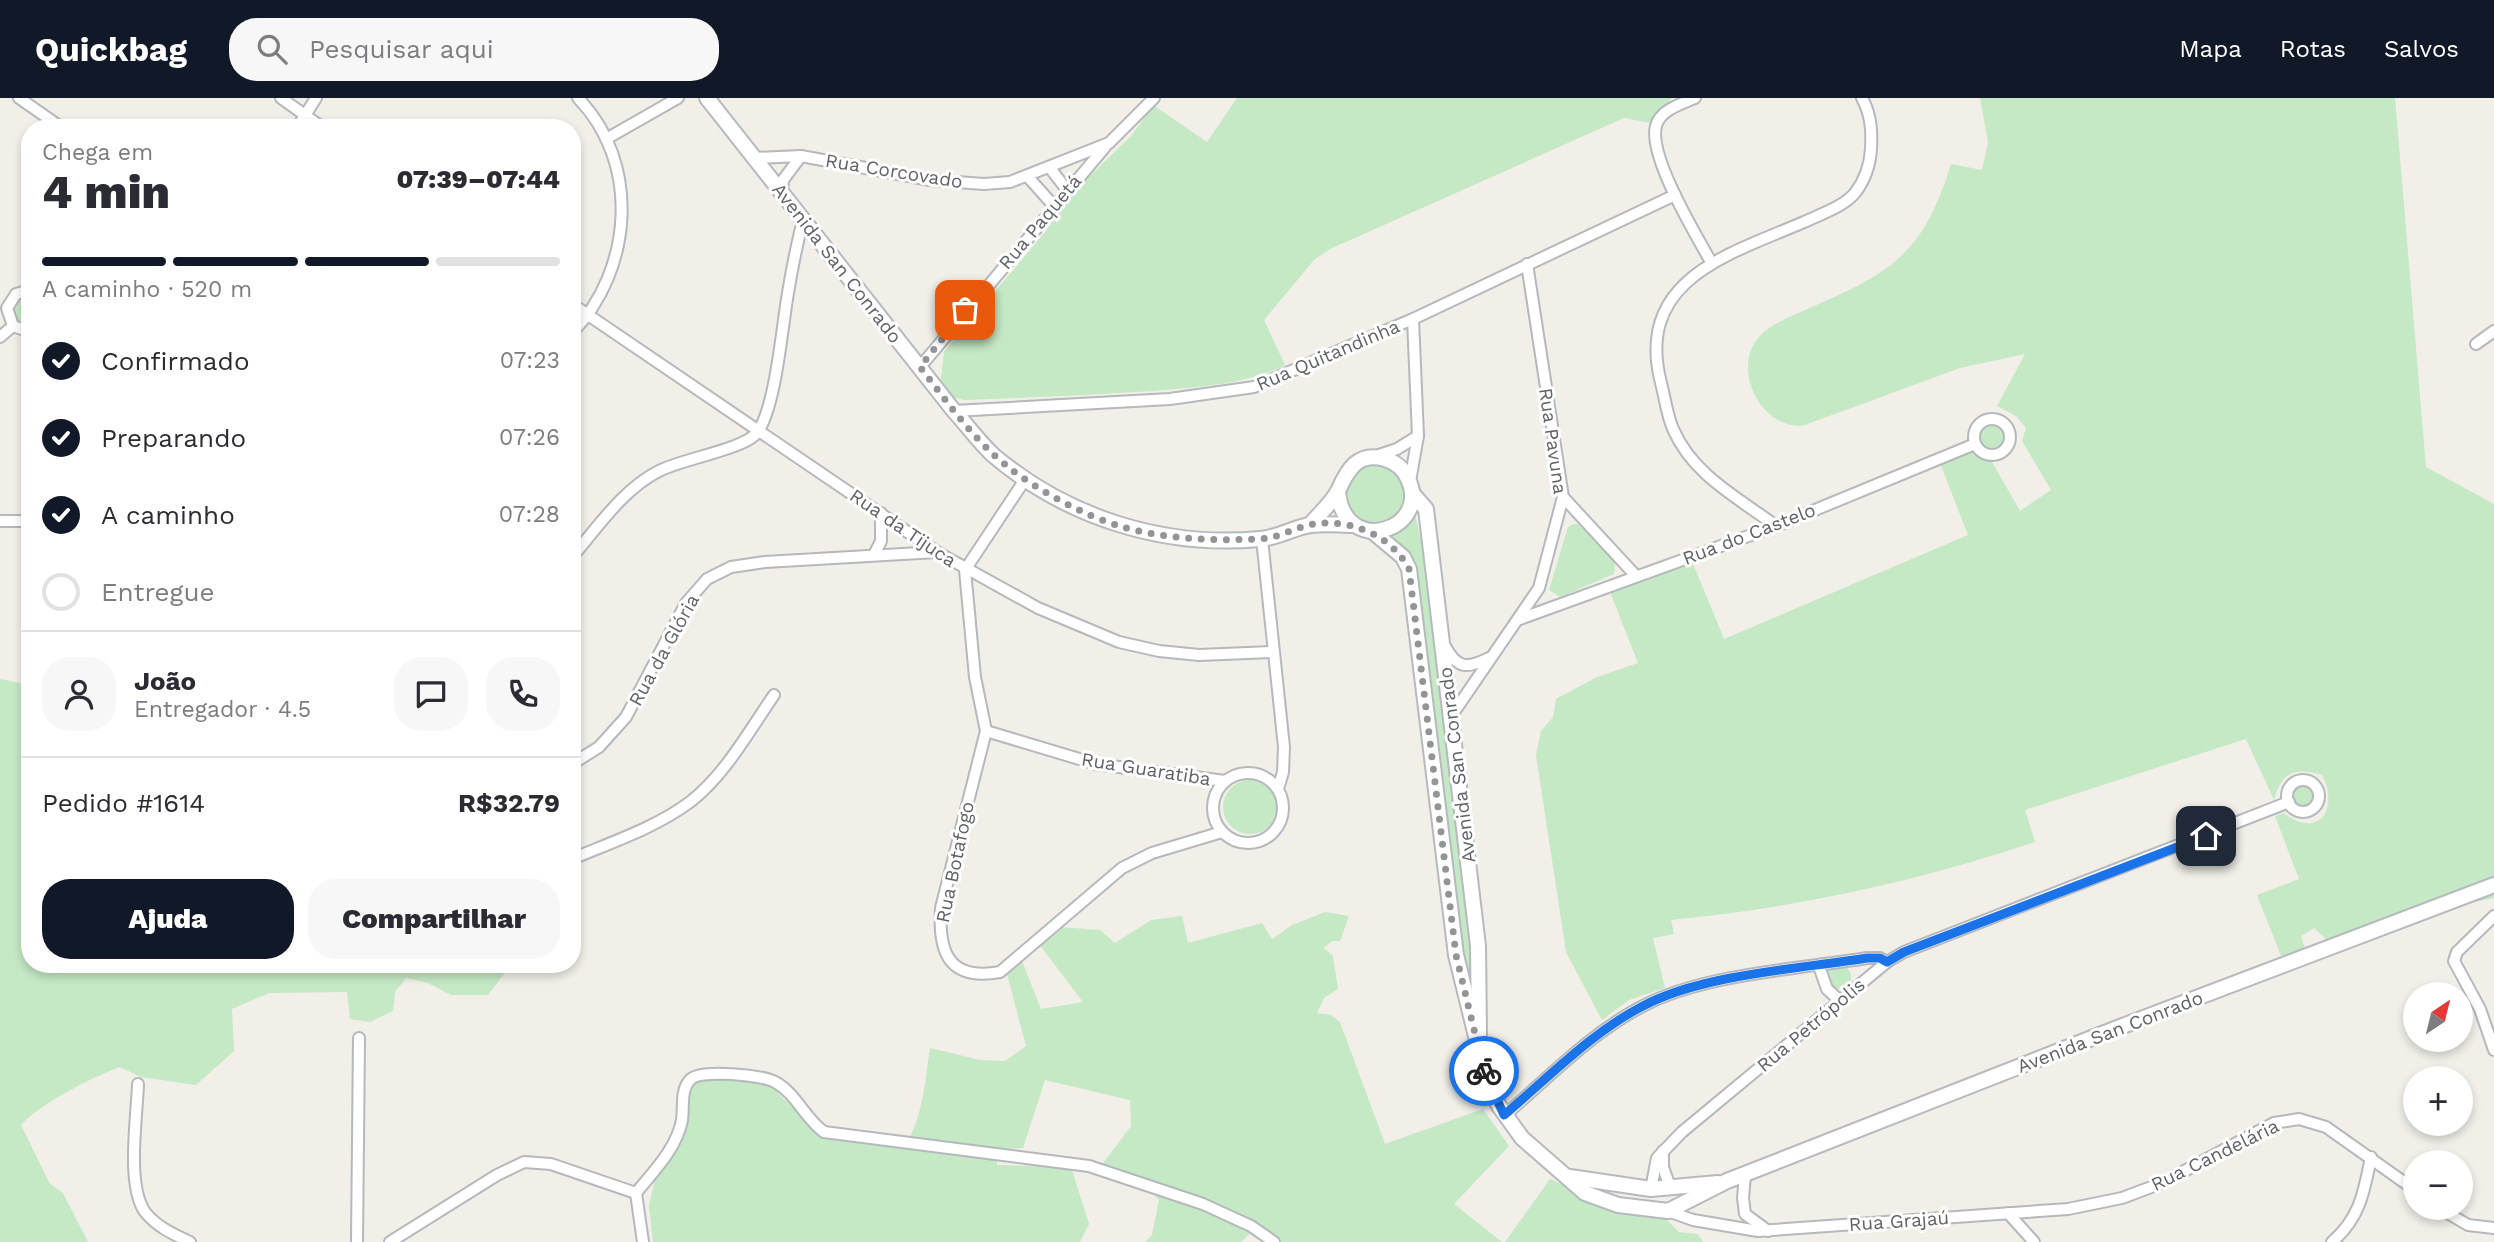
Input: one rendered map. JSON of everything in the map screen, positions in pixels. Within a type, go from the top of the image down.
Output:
[{"type":"street","points":[[19,98],[49,119]]},
{"type":"street","points":[[281,98],[311,119]]},
{"type":"street","points":[[302,119],[316,98]]},
{"type":"street","points":[[578,98],[606,139],[619,177],[623,213],[621,234],[610,278],[581,323]]},
{"type":"street","points":[[606,139],[678,98]]},
{"type":"street","name":"Avenida San Conrado","points":[[707,98],[954,411],[993,454],[1026,478],[1076,509],[1125,528],[1180,538],[1262,539],[1310,524],[1354,525]]},
{"type":"street","name":"Rua Paquetá","points":[[920,367],[1067,190],[1153,98]]},
{"type":"street","points":[[1695,98],[1667,111],[1656,125],[1655,143],[1675,195],[1711,262]]},
{"type":"street","points":[[1776,526],[1719,486],[1691,459],[1673,428],[1658,372],[1655,340],[1661,315],[1674,297],[1711,262],[1832,209],[1854,194],[1869,166],[1872,127],[1862,98]]},
{"type":"street","name":"Rua Paquetá","points":[[1028,177],[1109,143]]},
{"type":"street","name":"Rua Corcovado","points":[[755,159],[801,156],[959,183],[1010,182],[1028,177]]},
{"type":"street","name":"Rua Corcovado","points":[[782,194],[783,180],[801,156]]},
{"type":"street","points":[[1050,168],[1067,190]]},
{"type":"street","points":[[1028,177],[1054,206]]},
{"type":"street","name":"Rua Quitandinha","points":[[954,411],[1170,399],[1254,387],[1413,319],[1675,195]]},
{"type":"street","points":[[581,547],[632,489],[657,472],[690,457],[740,444],[759,430],[777,371],[788,293],[803,220]]},
{"type":"street","name":"Rua Pavuna","points":[[1452,715],[1539,588],[1563,497],[1527,264]]},
{"type":"street","points":[[5,296],[12,326]]},
{"type":"street","name":"Rua da Tijuca","points":[[581,311],[937,552],[965,570],[1038,608],[1119,642],[1159,652],[1199,655],[1272,652]]},
{"type":"street","points":[[1338,492],[1339,504],[1354,525],[1371,531],[1395,526],[1410,506],[1418,436],[1413,319]]},
{"type":"street","points":[[12,326],[21,329]]},
{"type":"street","points":[[0,338],[12,326]]},
{"type":"street","points":[[2476,344],[2494,331]]},
{"type":"street","points":[[1310,524],[1338,492],[1348,468],[1397,449],[1418,436]]},
{"type":"street","name":"Rua do Castelo","points":[[1520,619],[1776,526],[1975,444]]},
{"type":"street","points":[[1371,457],[1394,463],[1411,487]]},
{"type":"street","points":[[965,570],[1026,478]]},
{"type":"street","name":"Avenida San Conrado","points":[[1411,487],[1426,509],[1452,715],[1478,946],[1479,1042]]},
{"type":"street","points":[[1563,497],[1636,576]]},
{"type":"street","points":[[874,555],[881,541],[881,513]]},
{"type":"street","points":[[0,521],[21,521]]},
{"type":"street","name":"Avenida San Conrado","points":[[1371,531],[1403,557],[1409,569],[1456,955],[1466,1005],[1479,1042],[1486,1077],[1504,1115],[1522,1138],[1570,1177],[1578,1188],[1594,1198],[1647,1210],[1668,1211],[1727,1181],[2120,1027],[2494,886]]},
{"type":"street","points":[[1262,539],[1284,747],[1283,772],[1278,789],[1284,811],[1275,832],[1254,843],[1243,843],[1222,832],[1213,810],[1216,794],[1225,782],[1247,773],[1259,775],[1278,789]]},
{"type":"street","name":"Rua da Glória","points":[[581,758],[599,747],[626,717],[686,603],[707,579],[731,567],[937,552]]},
{"type":"street","name":"Rua Botafogo","points":[[965,570],[975,677],[986,731],[941,908],[939,937],[947,958],[960,968],[982,975],[1000,972],[1122,868],[1152,853],[1222,832]]},
{"type":"street","points":[[1443,643],[1452,661],[1461,667],[1471,667],[1492,657]]},
{"type":"street","points":[[581,855],[658,822],[690,802],[710,783],[774,695]]},
{"type":"street","name":"Rua Guaratiba","points":[[986,731],[1096,764],[1225,782]]},
{"type":"street","name":"Rua Petrópolis","points":[[1662,1151],[1839,1000],[1904,952],[2289,803]]},
{"type":"street","points":[[2494,916],[2457,952],[2454,961],[2480,1009],[2494,1050]]},
{"type":"street","points":[[1504,1115],[1583,1048],[1646,1004],[1704,985],[1867,958],[1880,958],[1887,962]]},
{"type":"street","points":[[1819,966],[1827,989],[1839,1000]]},
{"type":"street","points":[[357,1242],[359,1038]]},
{"type":"street","points":[[643,1242],[636,1193],[672,1146],[681,1122],[684,1091],[690,1080],[700,1073],[763,1078],[776,1082],[789,1093],[813,1124],[824,1132],[1089,1166],[1203,1204],[1251,1226],[1274,1242]]},
{"type":"street","points":[[138,1084],[135,1188],[145,1211],[163,1229],[190,1242]]},
{"type":"street","name":"Rua Candelária","points":[[2039,1212],[2122,1198],[2162,1183],[2231,1144],[2288,1119],[2311,1120],[2326,1127],[2403,1181]]},
{"type":"street","points":[[1662,1151],[1663,1167],[1673,1199],[1668,1211]]},
{"type":"street","points":[[1647,1210],[1657,1158],[1662,1151]]},
{"type":"street","points":[[2332,1242],[2353,1221],[2361,1204],[2371,1157]]},
{"type":"street","points":[[390,1242],[498,1175],[524,1162],[551,1164],[636,1193]]},
{"type":"street","points":[[1745,1175],[1745,1214],[1768,1231]]},
{"type":"street","points":[[1570,1177],[1651,1189]]},
{"type":"street","name":"Avenida San Conrado","points":[[1651,1189],[1727,1181]]},
{"type":"street","name":"Rua Grajaú","points":[[1668,1211],[1731,1227],[1768,1231],[2039,1212]]},
{"type":"street","points":[[2008,1213],[2034,1242]]},
{"type":"street","points":[[1731,1227],[1745,1214]]},
{"type":"street","points":[[2460,1220],[2468,1225],[2494,1228]]},
{"type":"green space","points":[[1237,98],[1672,98],[1651,123],[1624,118],[1330,249],[1314,260],[1264,320],[1285,365],[1270,372],[1220,384],[1153,391],[964,400],[948,396],[940,386],[944,352],[1046,231],[1060,205],[1132,135],[1153,105],[1207,142]]},
{"type":"green space","points":[[1980,98],[2395,98],[2426,467],[2494,504],[2494,898],[2373,924],[2327,940],[2314,928],[2301,936],[2305,948],[2281,956],[2257,895],[2299,879],[2275,816],[2284,813],[2296,821],[2316,822],[2327,809],[2327,788],[2322,775],[2297,772],[2286,777],[2281,783],[2274,800],[2246,739],[2025,810],[2035,842],[1946,869],[1810,901],[1671,920],[1674,934],[1653,938],[1665,988],[1629,1000],[1602,1020],[1566,952],[1536,755],[1541,731],[1553,717],[1556,699],[1597,677],[1638,663],[1610,592],[1692,561],[1724,639],[1968,535],[1940,463],[1977,451],[1991,460],[2020,511],[2051,490],[2022,441],[2026,428],[2016,416],[1997,406],[2025,354],[1960,368],[1802,426],[1786,424],[1773,417],[1762,406],[1749,379],[1751,349],[1770,327],[1866,281],[1903,254],[1930,218],[1951,164],[1982,170],[1988,142]]},
{"type":"green space","points":[[21,297],[21,324],[12,310]]},
{"type":"green space","points":[[1992,424],[2002,428],[2006,438],[2002,448],[1992,452],[1982,448],[1978,438],[1982,428]]},
{"type":"green space","points":[[1376,465],[1397,474],[1406,495],[1397,516],[1376,525],[1355,516],[1346,495],[1355,474]]},
{"type":"green space","points":[[1413,507],[1426,560],[1472,945],[1476,1001],[1468,1005],[1417,582],[1379,535]]},
{"type":"green space","points":[[1578,524],[1615,562],[1614,574],[1560,597],[1549,590],[1568,527]]},
{"type":"green space","points":[[0,679],[21,683],[21,973],[505,973],[488,995],[451,995],[428,983],[406,978],[395,992],[393,1011],[370,1022],[350,1019],[347,992],[269,993],[232,1009],[234,1051],[196,1085],[141,1077],[120,1067],[82,1084],[41,1108],[21,1125],[50,1184],[63,1193],[88,1242],[0,1242]]},
{"type":"green space","points":[[1255,780],[1265,784],[1273,792],[1277,807],[1273,822],[1265,830],[1245,834],[1235,830],[1227,822],[1223,802],[1227,792],[1235,784]]},
{"type":"green space","points":[[2300,785],[2308,785],[2315,792],[2315,800],[2308,807],[2300,807],[2293,800],[2293,792]]},
{"type":"green space","points":[[1325,912],[1349,916],[1340,941],[1332,941],[1324,948],[1333,956],[1338,989],[1324,998],[1317,1013],[1331,1015],[1340,1022],[1385,1144],[1483,1109],[1509,1146],[1454,1204],[1502,1242],[1269,1242],[1252,1231],[1241,1242],[1145,1242],[1152,1235],[1159,1200],[1136,1175],[1101,1166],[1131,1126],[1130,1100],[1045,1080],[1023,1148],[996,1149],[997,1165],[1071,1167],[1089,1224],[1080,1242],[653,1242],[649,1206],[655,1179],[684,1134],[690,1092],[699,1078],[768,1083],[821,1136],[903,1148],[919,1113],[930,1048],[980,1060],[1005,1061],[1026,1046],[1007,974],[1022,961],[1041,1009],[1083,1002],[1039,944],[1060,927],[1100,930],[1115,943],[1151,920],[1182,916],[1188,943],[1262,923],[1272,939],[1292,925]]},
{"type":"green space","points":[[1839,965],[1848,968],[1851,977],[1848,986],[1839,989],[1830,986],[1827,977],[1830,968]]},
{"type":"green space","points":[[1550,1179],[1592,1198],[1658,1211],[1679,1232],[1698,1234],[1703,1242],[1505,1242]]},
{"type":"way so far","points":[[965,310],[920,367],[954,411],[993,454],[1076,509],[1125,528],[1180,538],[1262,539],[1310,524],[1354,525],[1371,531],[1403,557],[1409,569],[1456,955],[1484,1071]]},
{"type":"route","points":[[1484,1071],[1504,1115],[1583,1048],[1646,1004],[1704,985],[1867,958],[1880,958],[1887,962],[1904,952],[2206,836]]}]
